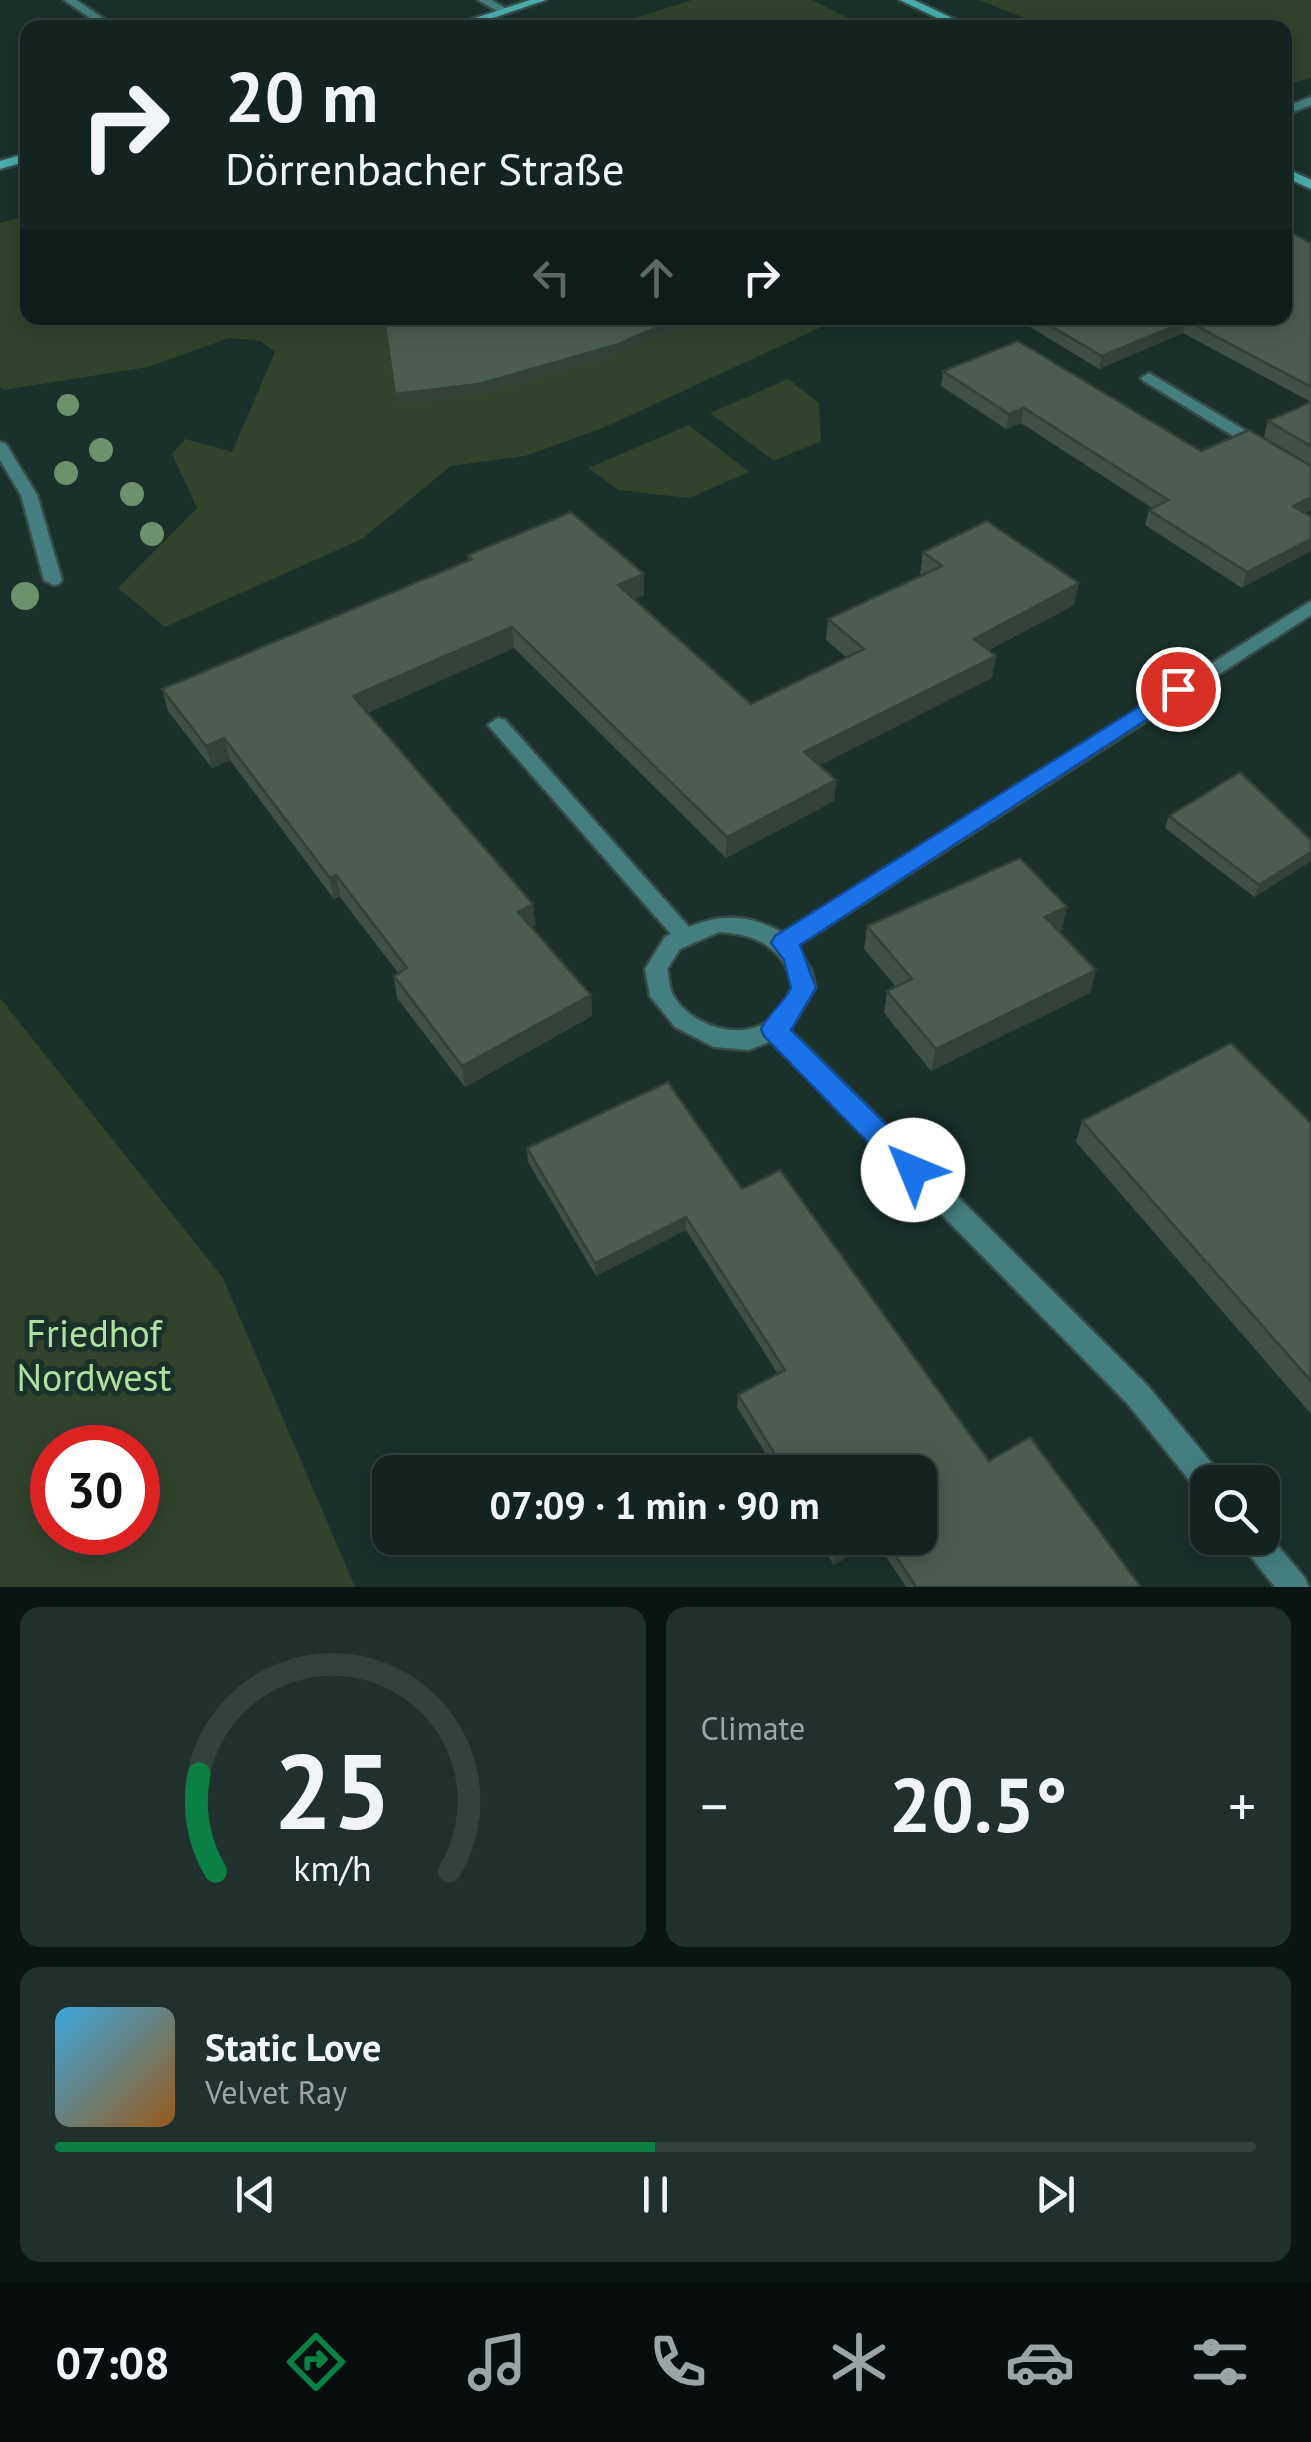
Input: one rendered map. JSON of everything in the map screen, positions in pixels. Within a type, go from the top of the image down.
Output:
[{"type":"main road","points":[[476,20],[541,0]]},
{"type":"main road","points":[[905,0],[950,20]]},
{"type":"street","points":[[69,0],[100,20]]},
{"type":"street","points":[[483,0],[505,11]]},
{"type":"street","points":[[1149,378],[1278,456]]},
{"type":"street","points":[[0,447],[29,496],[53,580]]},
{"type":"street","points":[[784,943],[1311,606]]},
{"type":"street","points":[[498,725],[684,935]]},
{"type":"street","points":[[717,924],[735,924],[784,943],[795,956],[804,988],[788,1018],[774,1029],[757,1036],[720,1038],[702,1034],[672,1015],[662,1002],[656,972],[662,958],[684,935],[717,924]]},
{"type":"street","points":[[774,1029],[1136,1394],[1195,1465]]},
{"type":"street","points":[[1268,1555],[1294,1587]]},
{"type":"green space","points":[[692,0],[812,0],[853,20],[629,20]]},
{"type":"green space","points":[[979,0],[1311,0],[1311,78],[1292,83],[1292,20],[1029,20]]},
{"type":"green space","points":[[20,217],[20,325],[826,325],[603,428],[525,456],[451,466],[362,539],[165,627],[118,588],[197,508],[172,454],[185,439],[232,452],[275,352],[260,341],[229,338],[148,367],[4,390],[0,387],[0,223]]},
{"type":"green space","points":[[788,379],[819,403],[821,441],[774,461],[710,413]]},
{"type":"green space","points":[[689,425],[749,472],[689,498],[619,490],[588,468]]},
{"type":"green space","name":"Friedhof Nordwest","points":[[0,998],[223,1278],[355,1587],[0,1587]]},
{"type":"building","points":[[1292,233],[1311,243],[1311,387],[1195,325],[1292,325]]},
{"type":"building","points":[[385,325],[662,325],[619,344],[479,384],[395,394]]},
{"type":"building","points":[[1049,325],[1177,325],[1102,356]]},
{"type":"building","points":[[1018,341],[1201,451],[1249,430],[1311,466],[1311,497],[1293,506],[1311,517],[1311,539],[1247,572],[1149,510],[1168,500],[1024,408],[1009,414],[943,371]]},
{"type":"building","points":[[1311,402],[1311,446],[1268,421]]},
{"type":"building","points":[[571,512],[644,574],[618,585],[751,704],[864,649],[828,619],[942,566],[923,552],[987,521],[1079,583],[974,639],[996,656],[804,752],[836,780],[727,837],[512,627],[353,696],[533,904],[518,912],[591,995],[462,1066],[394,976],[407,968],[336,875],[330,878],[224,738],[206,746],[162,689],[472,559],[468,555]]},
{"type":"building","points":[[1240,772],[1311,840],[1311,852],[1259,885],[1169,816]]},
{"type":"building","points":[[1020,858],[1067,907],[1045,917],[1096,970],[936,1049],[887,991],[912,979],[867,926]]},
{"type":"building","points":[[1231,1043],[1311,1123],[1311,1381],[1082,1121]]},
{"type":"building","points":[[668,1082],[742,1189],[780,1170],[989,1461],[1030,1437],[1141,1587],[916,1587],[895,1555],[937,1555],[937,1455],[775,1455],[738,1395],[785,1370],[686,1217],[595,1263],[527,1148]]},
{"type":"route","points":[[913,1170],[774,1029],[788,1018],[804,988],[795,956],[784,943],[1178,689]]}]
